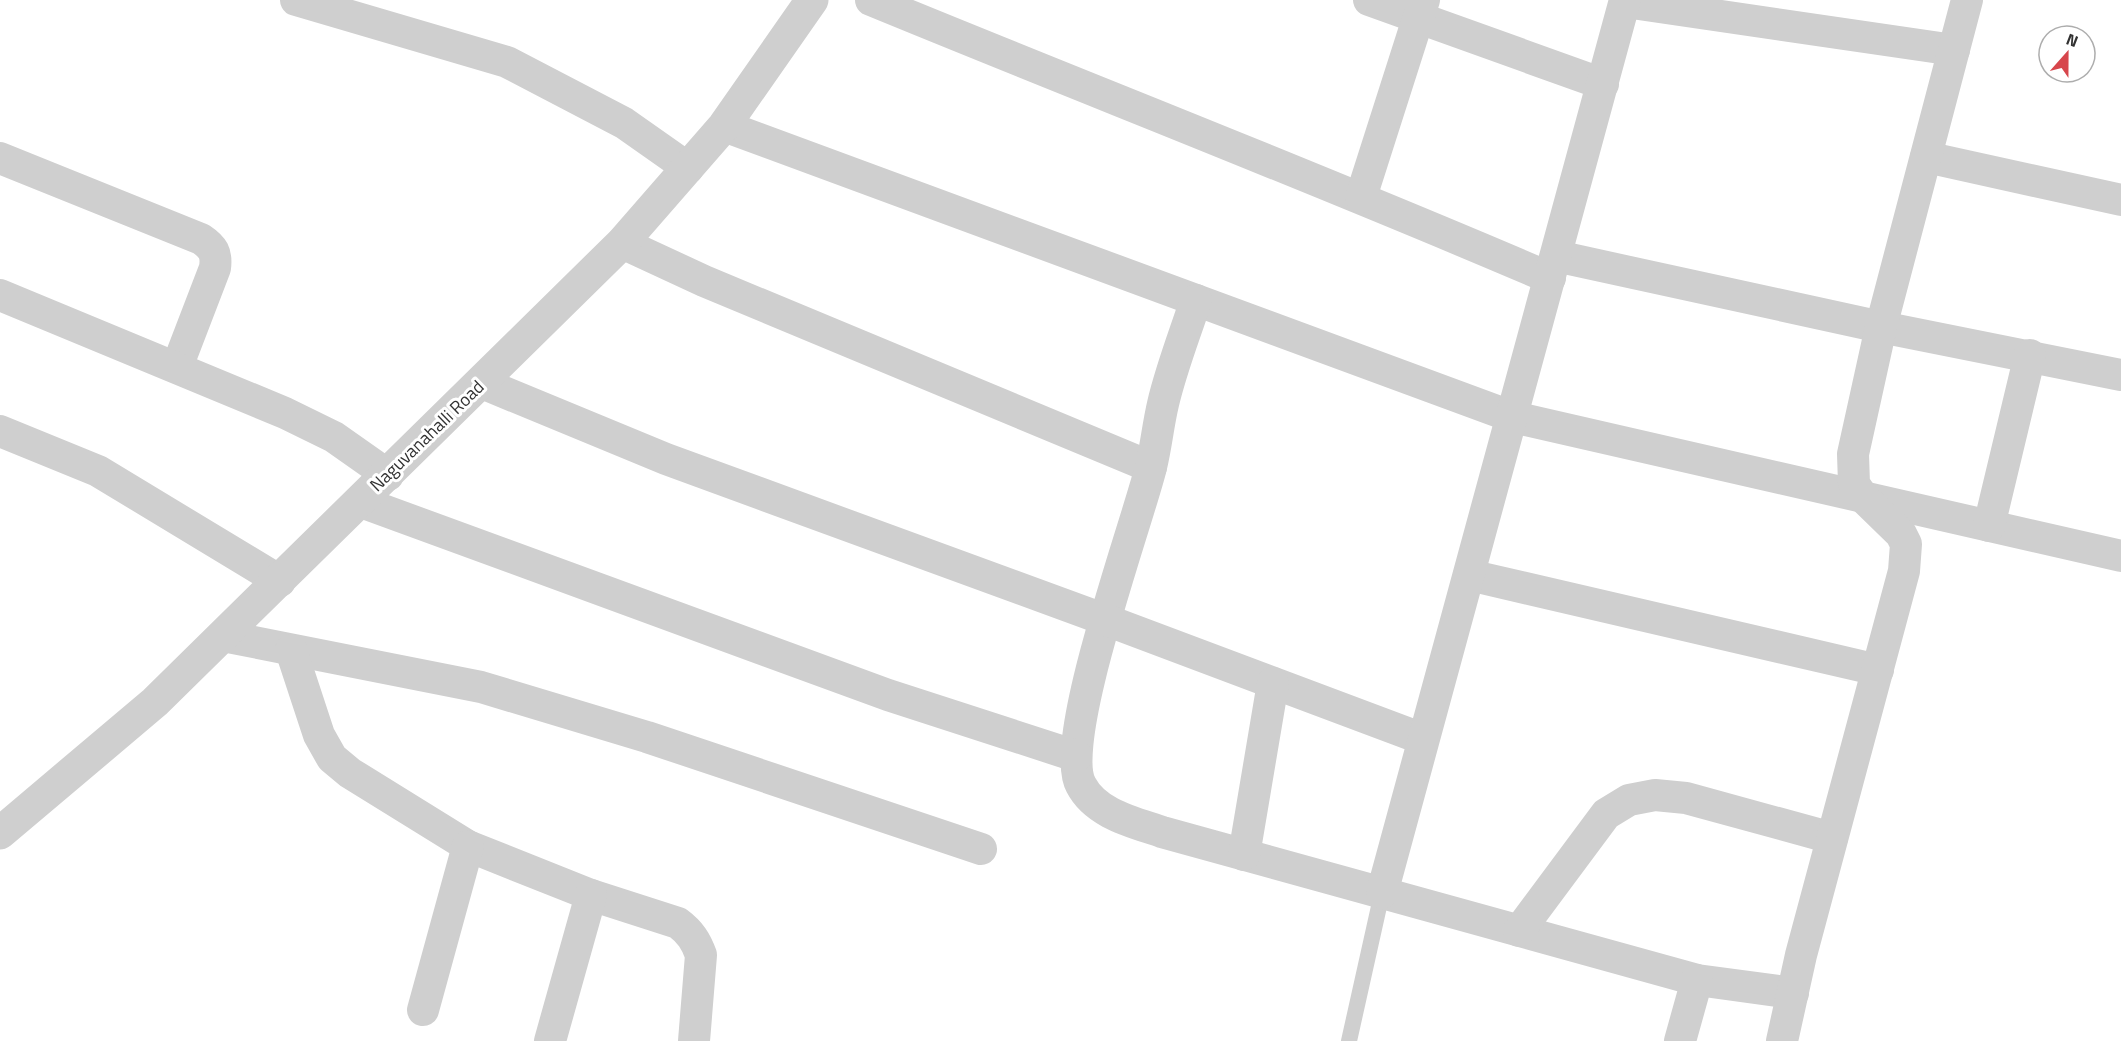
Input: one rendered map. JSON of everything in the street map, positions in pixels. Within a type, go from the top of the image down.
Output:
[{"type":"street","points":[[296,0],[507,62],[624,123],[688,168]]},
{"type":"street","points":[[871,0],[1083,88],[1361,197],[1553,267],[2030,355],[2121,375]]},
{"type":"street","points":[[1369,0],[1421,8],[1603,84]]},
{"type":"street","points":[[1782,1041],[1832,838],[1904,571],[1906,544],[1902,534],[1863,497],[1854,484],[1853,454],[1881,327],[1967,0]]},
{"type":"street","name":"Naguvanahalli Road","points":[[0,833],[155,702],[622,243],[724,126],[810,1]]},
{"type":"street","points":[[1382,893],[1625,1],[1801,14],[1954,50]]},
{"type":"street","points":[[1361,197],[1421,8]]},
{"type":"street","points":[[724,126],[1513,417],[2121,556]]},
{"type":"street","points":[[1926,157],[2121,200]]},
{"type":"street","points":[[0,158],[201,239],[214,249],[215,268],[177,367]]},
{"type":"street","points":[[622,243],[715,285],[1151,467]]},
{"type":"street","points":[[0,295],[177,367],[334,437],[388,475]]},
{"type":"street","points":[[1196,300],[1163,402],[1151,467],[1086,694],[1076,756],[1080,785],[1096,805],[1117,816],[1162,832],[1697,980],[1793,993]]},
{"type":"street","points":[[1989,526],[2030,355]]},
{"type":"street","points":[[482,383],[666,459],[1423,739]]},
{"type":"street","points":[[0,431],[98,471],[280,581]]},
{"type":"street","points":[[360,502],[888,695],[1076,756]]},
{"type":"street","points":[[1469,575],[1878,670]]},
{"type":"street","points":[[223,636],[481,687],[647,737],[981,849]]},
{"type":"street","points":[[291,650],[319,735],[332,758],[350,773],[468,846],[591,895],[678,923],[697,942],[701,955],[701,980],[694,1041]]},
{"type":"street","points":[[1244,855],[1273,683]]},
{"type":"street","points":[[1519,931],[1606,814],[1629,800],[1655,795],[1686,798],[1832,838]]},
{"type":"street","points":[[423,1010],[468,846]]},
{"type":"street","points":[[550,1041],[591,895]]},
{"type":"street","points":[[1680,1041],[1697,980]]},
{"type":"lane","points":[[1349,1041],[1382,893]]}]
